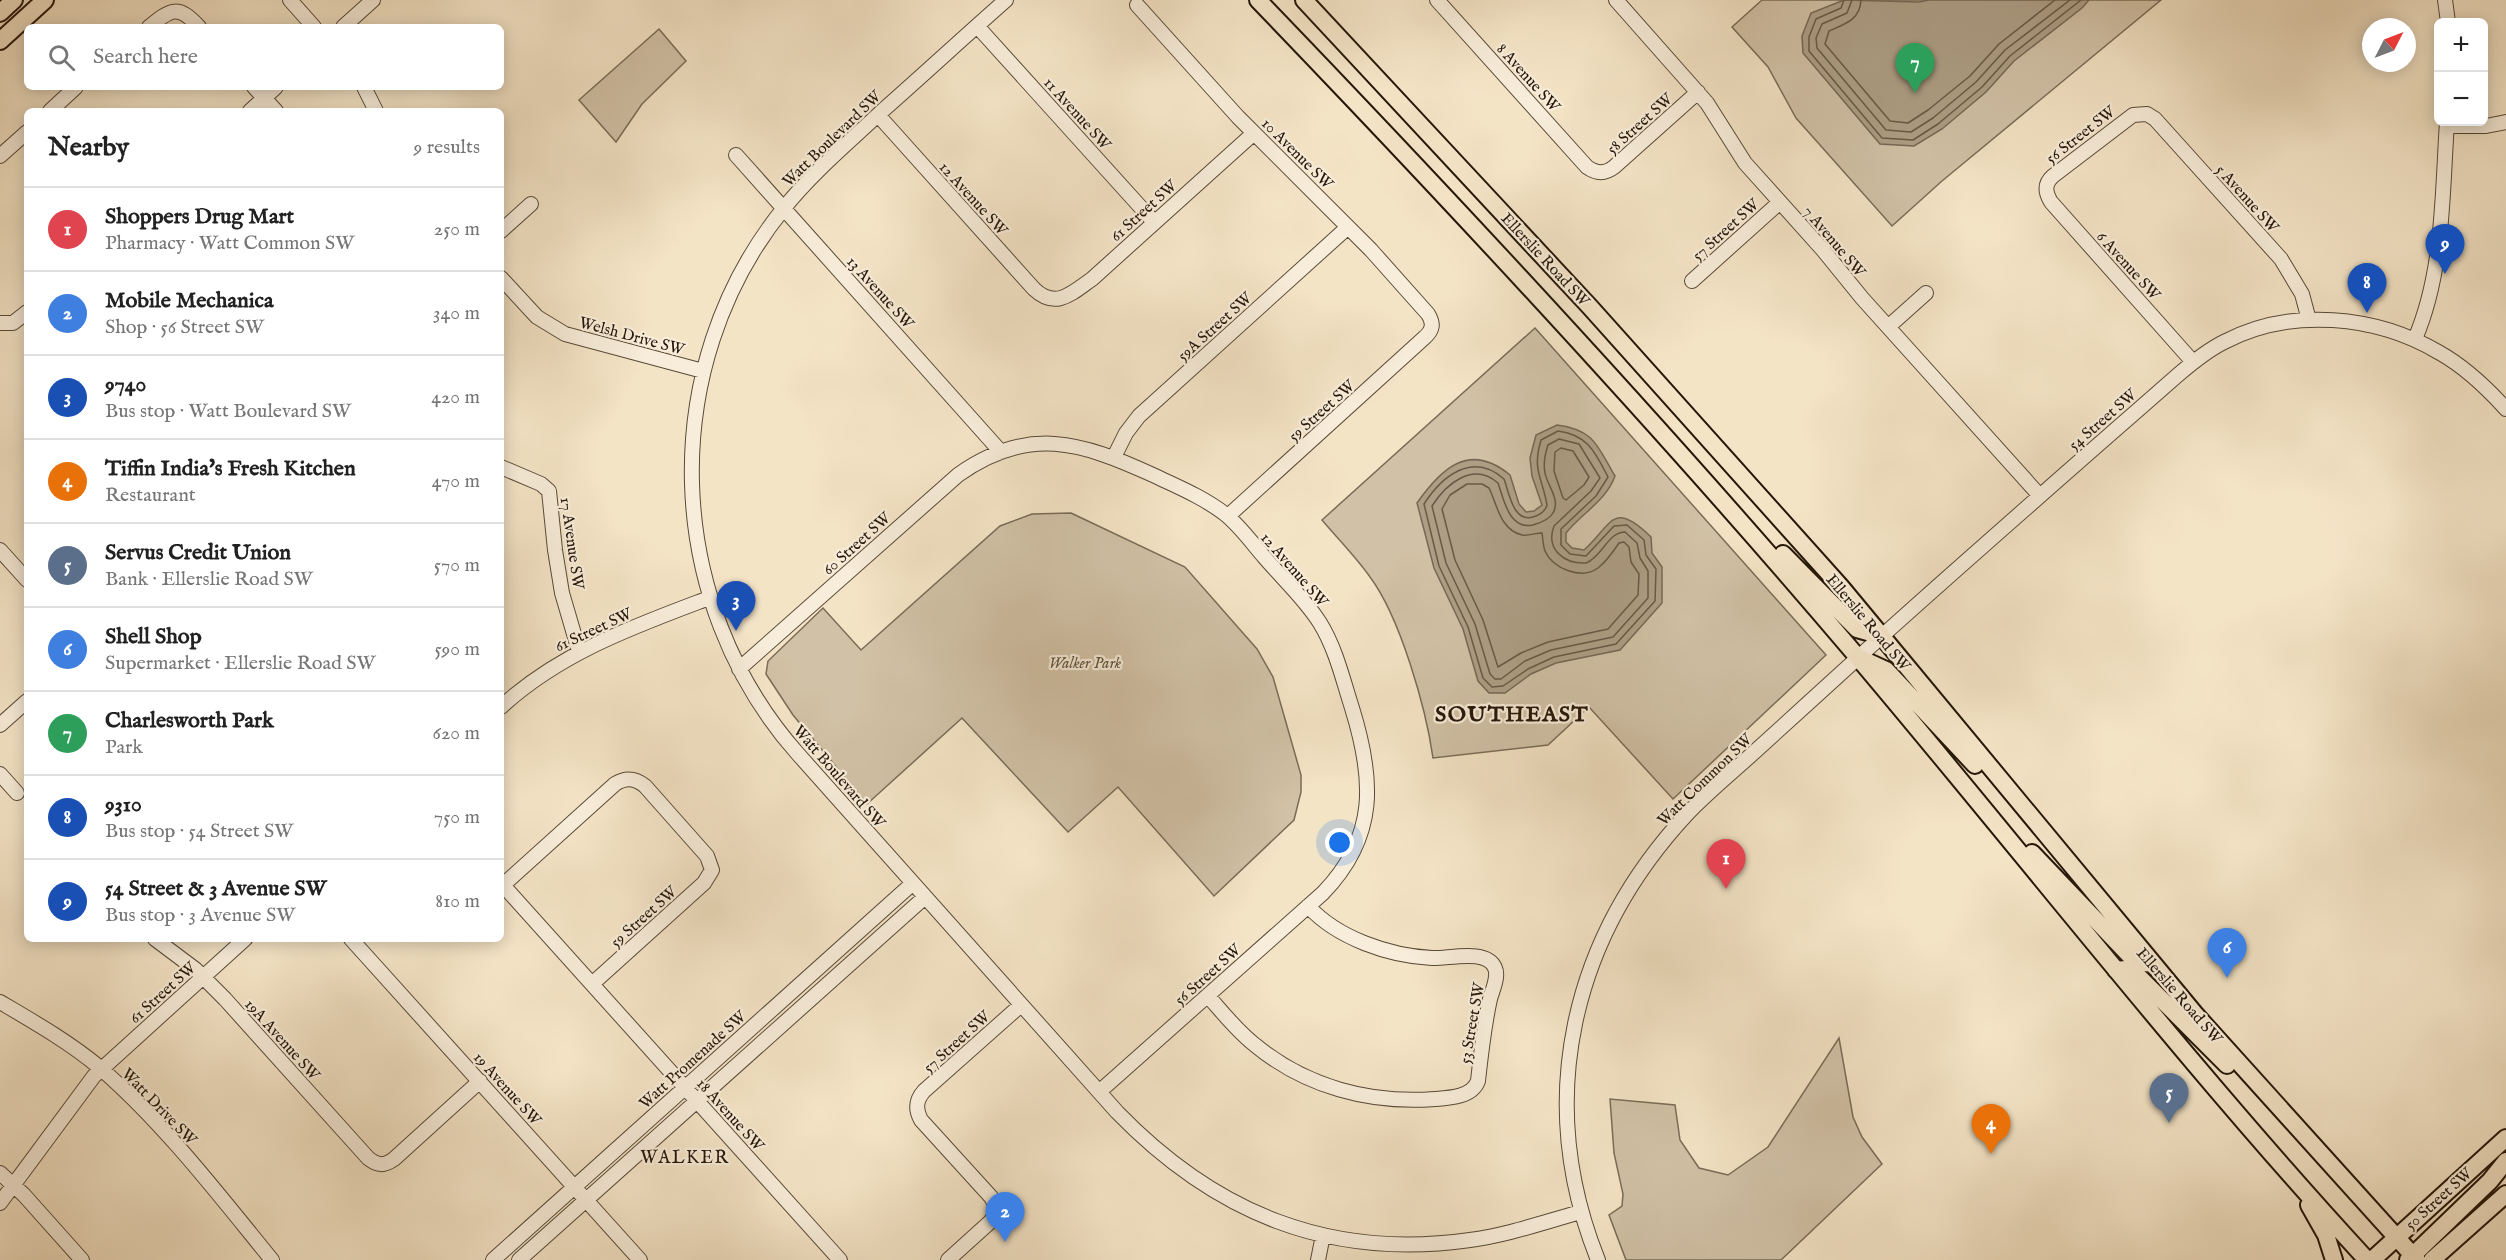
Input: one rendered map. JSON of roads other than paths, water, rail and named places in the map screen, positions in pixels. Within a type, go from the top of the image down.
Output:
[{"type":"main road","points":[[0,13],[14,0]]},
{"type":"main road","points":[[0,41],[45,0]]},
{"type":"main road","name":"Ellerslie Road SW","points":[[1258,0],[1439,188],[1727,506],[1858,658],[2221,1096],[2369,1260]]},
{"type":"main road","points":[[1296,0],[1329,26]]},
{"type":"main road","name":"Ellerslie Road SW","points":[[1304,0],[1590,307],[1840,587],[2153,964],[2412,1258]]},
{"type":"main road","points":[[1727,506],[1769,540],[1857,628],[1882,636]]},
{"type":"main road","points":[[1858,658],[1886,670],[1974,764],[2014,796]]},
{"type":"main road","points":[[1989,815],[2044,865],[2132,958],[2138,962],[2153,964]]},
{"type":"main road","points":[[2116,970],[2133,972],[2237,1075],[2281,1109]]},
{"type":"main road","name":"50 Street SW","points":[[2369,1260],[2506,1137]]},
{"type":"main road","points":[[2412,1258],[2490,1181],[2506,1161]]},
{"type":"main road","points":[[2299,1182],[2326,1235],[2334,1260]]},
{"type":"main road","points":[[2432,1260],[2506,1194]]},
{"type":"main road","points":[[2389,1260],[2395,1237]]},
{"type":"main road","points":[[2454,1260],[2455,1240]]},
{"type":"street","points":[[290,0],[311,24]]},
{"type":"street","points":[[346,24],[373,0]]},
{"type":"street","name":"Watt Boulevard SW","points":[[1006,0],[822,166],[783,209],[756,248],[731,295],[703,371],[694,429],[692,504],[700,560],[709,598],[739,669],[760,706],[785,740],[1099,1092],[1159,1153],[1207,1189],[1262,1216],[1323,1235],[1375,1244],[1454,1243],[1512,1232],[1581,1212]]},
{"type":"street","name":"8 Avenue SW","points":[[1437,0],[1587,167],[1599,173]]},
{"type":"street","name":"7 Avenue SW","points":[[1616,0],[1698,92],[1745,163],[2040,496]]},
{"type":"street","points":[[2448,1],[2448,18]]},
{"type":"street","name":"10 Avenue SW","points":[[1137,5],[1254,133],[1348,228],[1428,314],[1432,326]]},
{"type":"street","points":[[153,24],[167,13],[179,11],[189,15],[197,24]]},
{"type":"street","name":"11 Avenue SW","points":[[977,26],[1154,222]]},
{"type":"street","points":[[53,108],[73,90]]},
{"type":"street","points":[[257,90],[273,108]]},
{"type":"street","points":[[253,108],[273,90]]},
{"type":"street","points":[[366,90],[374,108]]},
{"type":"street","name":"58 Street SW","points":[[1599,173],[1614,167],[1698,92]]},
{"type":"street","name":"56 Street SW","points":[[2046,188],[2053,176],[2127,118],[2142,113]]},
{"type":"street","name":"5 Avenue SW","points":[[2142,113],[2155,119],[2281,259],[2302,294],[2308,320]]},
{"type":"street","name":"12 Avenue SW","points":[[878,115],[1034,289],[1048,300]]},
{"type":"street","points":[[2488,126],[2506,122]]},
{"type":"street","points":[[2415,339],[2431,291],[2438,252],[2447,126]]},
{"type":"street","name":"61 Street SW","points":[[1048,300],[1059,300],[1081,287],[1254,133]]},
{"type":"street","points":[[0,156],[24,135]]},
{"type":"street","name":"13 Avenue SW","points":[[736,155],[1001,452]]},
{"type":"street","name":"6 Avenue SW","points":[[2046,188],[2051,202],[2193,362]]},
{"type":"street","name":"57 Street SW","points":[[1692,281],[1780,202]]},
{"type":"street","points":[[504,228],[531,204]]},
{"type":"street","name":"59A Street SW","points":[[1114,458],[1126,433],[1139,416],[1348,228]]},
{"type":"street","name":"Welsh Drive SW","points":[[504,281],[537,317],[565,334],[703,371]]},
{"type":"street","points":[[1888,327],[1926,293]]},
{"type":"street","points":[[2,324],[13,323],[24,314]]},
{"type":"street","name":"54 Street SW","points":[[1858,658],[2193,362],[2224,342],[2248,332],[2276,324],[2308,320],[2360,324],[2415,339],[2457,364],[2506,409]]},
{"type":"street","name":"59 Street SW","points":[[1228,516],[1424,338],[1432,326]]},
{"type":"street","name":"12 Avenue SW","points":[[1001,452],[1032,445],[1063,443],[1092,449],[1192,494],[1228,516],[1308,607],[1321,624],[1335,657],[1361,739],[1368,779],[1365,816],[1352,854],[1336,878]]},
{"type":"street","name":"60 Street SW","points":[[739,669],[952,479],[975,463],[1001,452]]},
{"type":"street","name":"17 Avenue SW","points":[[504,468],[541,484],[549,491],[562,593],[579,651]]},
{"type":"street","points":[[0,550],[24,577]]},
{"type":"street","name":"61 Street SW","points":[[504,704],[542,672],[579,651],[709,598]]},
{"type":"street","name":"Watt Common SW","points":[[1598,1260],[1581,1212],[1573,1178],[1567,1108],[1568,1065],[1580,998],[1608,926],[1634,881],[1689,813],[1858,658]]},
{"type":"street","points":[[0,726],[24,704]]},
{"type":"street","points":[[0,774],[17,793]]},
{"type":"street","name":"59 Street SW","points":[[504,882],[615,784],[624,779],[634,779],[645,786],[707,856],[712,870],[704,883],[592,984]]},
{"type":"street","name":"56 Street SW","points":[[1099,1092],[1308,906],[1336,878]]},
{"type":"street","name":"Watt Promenade SW","points":[[493,1260],[913,883]]},
{"type":"street","name":"18 Avenue SW","points":[[504,886],[840,1260]]},
{"type":"street","name":"Watt Promenade SW","points":[[519,1260],[925,897]]},
{"type":"street","name":"53 Street SW","points":[[1208,996],[1244,1035],[1267,1054],[1296,1072],[1329,1087],[1363,1096],[1406,1100],[1460,1096],[1474,1089],[1478,1081],[1487,1011],[1496,976],[1496,969],[1491,963],[1480,957],[1421,957],[1383,949],[1325,922],[1308,906]]},
{"type":"street","name":"19A Avenue SW","points":[[159,942],[203,977],[368,1158],[382,1165],[394,1159],[480,1081]]},
{"type":"street","name":"61 Street SW","points":[[0,1203],[101,1069],[241,942]]},
{"type":"street","name":"19 Avenue SW","points":[[354,942],[640,1260]]},
{"type":"street","name":"Watt Drive SW","points":[[0,1002],[66,1043],[101,1069],[142,1109],[189,1161],[272,1260]]},
{"type":"street","name":"57 Street SW","points":[[948,1260],[987,1225],[996,1209],[991,1197],[921,1120],[917,1105],[924,1091],[1021,1005]]},
{"type":"street","points":[[0,1173],[13,1184],[82,1260]]},
{"type":"street","points":[[1318,1260],[1323,1235]]},
{"type":"water","points":[[1844,0],[1919,2],[1929,0],[2089,0],[2014,61],[1986,92],[1942,129],[1914,146],[1880,144],[1803,53],[1802,36],[1811,13]]},
{"type":"water","points":[[1557,425],[1580,431],[1594,441],[1615,476],[1600,500],[1566,533],[1566,542],[1572,548],[1584,550],[1613,520],[1628,519],[1651,537],[1652,553],[1662,567],[1662,603],[1620,650],[1556,663],[1531,674],[1505,693],[1489,693],[1478,681],[1463,629],[1434,568],[1417,503],[1446,470],[1457,463],[1482,460],[1510,475],[1519,504],[1526,512],[1534,511],[1542,505],[1532,476],[1530,458],[1536,435]]},
{"type":"place","name":"Charlesworth Park","points":[[1915,93]]},
{"type":"place","name":"54 Street & 3 Avenue SW","points":[[2445,274]]},
{"type":"place","name":"9310","points":[[2367,313]]},
{"type":"place","name":"9740","points":[[736,631]]},
{"type":"place","name":"Shoppers Drug Mart","points":[[1726,889]]},
{"type":"place","name":"Shell Shop","points":[[2227,978]]},
{"type":"place","name":"Servus Credit Union","points":[[2169,1123]]},
{"type":"place","name":"Tiffin India's Fresh Kitchen","points":[[1991,1154]]},
{"type":"place","name":"Mobile Mechanica","points":[[1005,1242]]},
{"type":"district","name":"SOUTHEAST","points":[[1512,713]]},
{"type":"district","name":"WALKER","points":[[685,1157]]},
{"type":"park label","name":"Walker Park","points":[[1085,662]]}]
